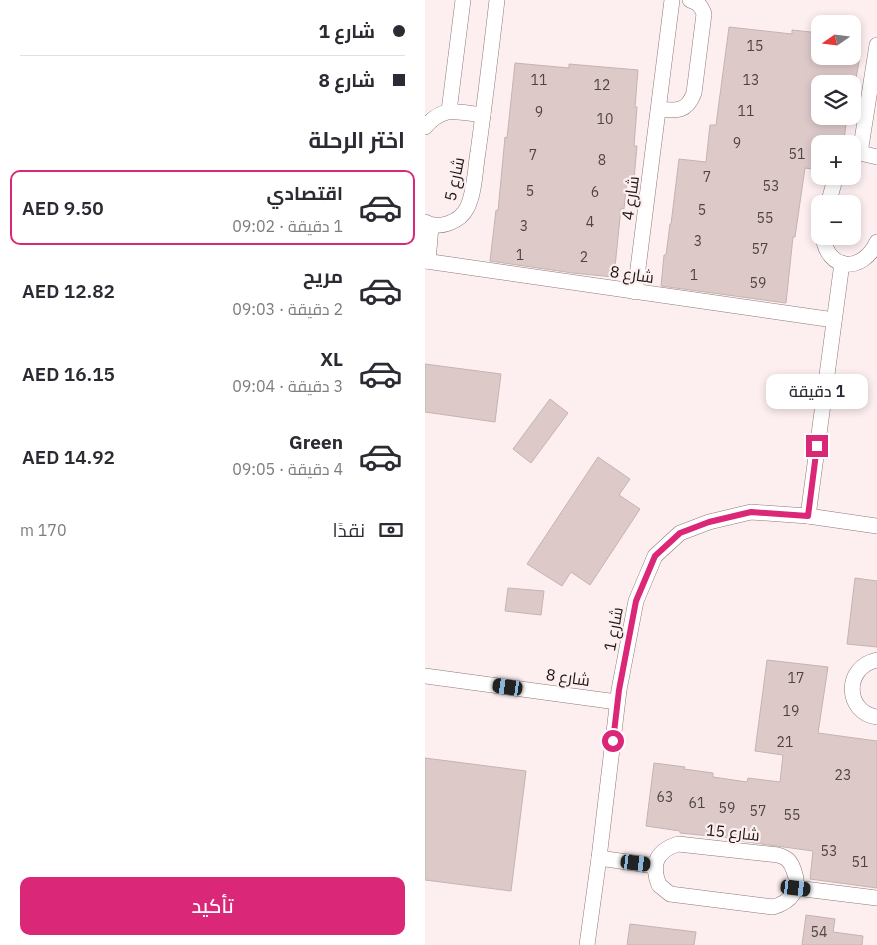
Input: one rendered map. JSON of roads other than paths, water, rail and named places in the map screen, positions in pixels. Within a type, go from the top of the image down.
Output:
[{"type":"street","points":[[449,111],[463,0]]},
{"type":"street","name":"شارع 5","points":[[427,261],[428,224],[448,224],[457,220],[468,206],[483,115],[497,0]]},
{"type":"street","name":"شارع 4","points":[[635,292],[672,0]]},
{"type":"street","points":[[659,109],[675,111],[684,108],[691,102],[694,93],[704,14],[702,7],[697,2],[690,0]]},
{"type":"street","points":[[860,135],[877,45]]},
{"type":"street","points":[[425,127],[433,117],[449,111],[483,115]]},
{"type":"street","points":[[861,156],[877,157]]},
{"type":"street","points":[[825,245],[830,254],[841,263],[856,264],[865,259],[877,242]]},
{"type":"street","name":"شارع 8","points":[[427,261],[834,320]]},
{"type":"street","points":[[808,516],[841,263]]},
{"type":"street","name":"شارع 1","points":[[587,945],[617,702],[636,601],[655,556],[680,533],[709,522],[751,512],[808,516],[877,526]]},
{"type":"street","points":[[877,660],[861,666],[855,674],[853,685],[853,696],[858,706],[877,717]]},
{"type":"street","name":"شارع 8","points":[[425,676],[617,702]]},
{"type":"street","name":"شارع 15","points":[[655,866],[659,854],[668,847],[678,844],[778,855],[788,860],[793,868],[796,888]]},
{"type":"street","points":[[599,858],[655,866],[659,885],[670,894],[773,907],[783,904],[790,899],[796,888],[877,898]]}]
